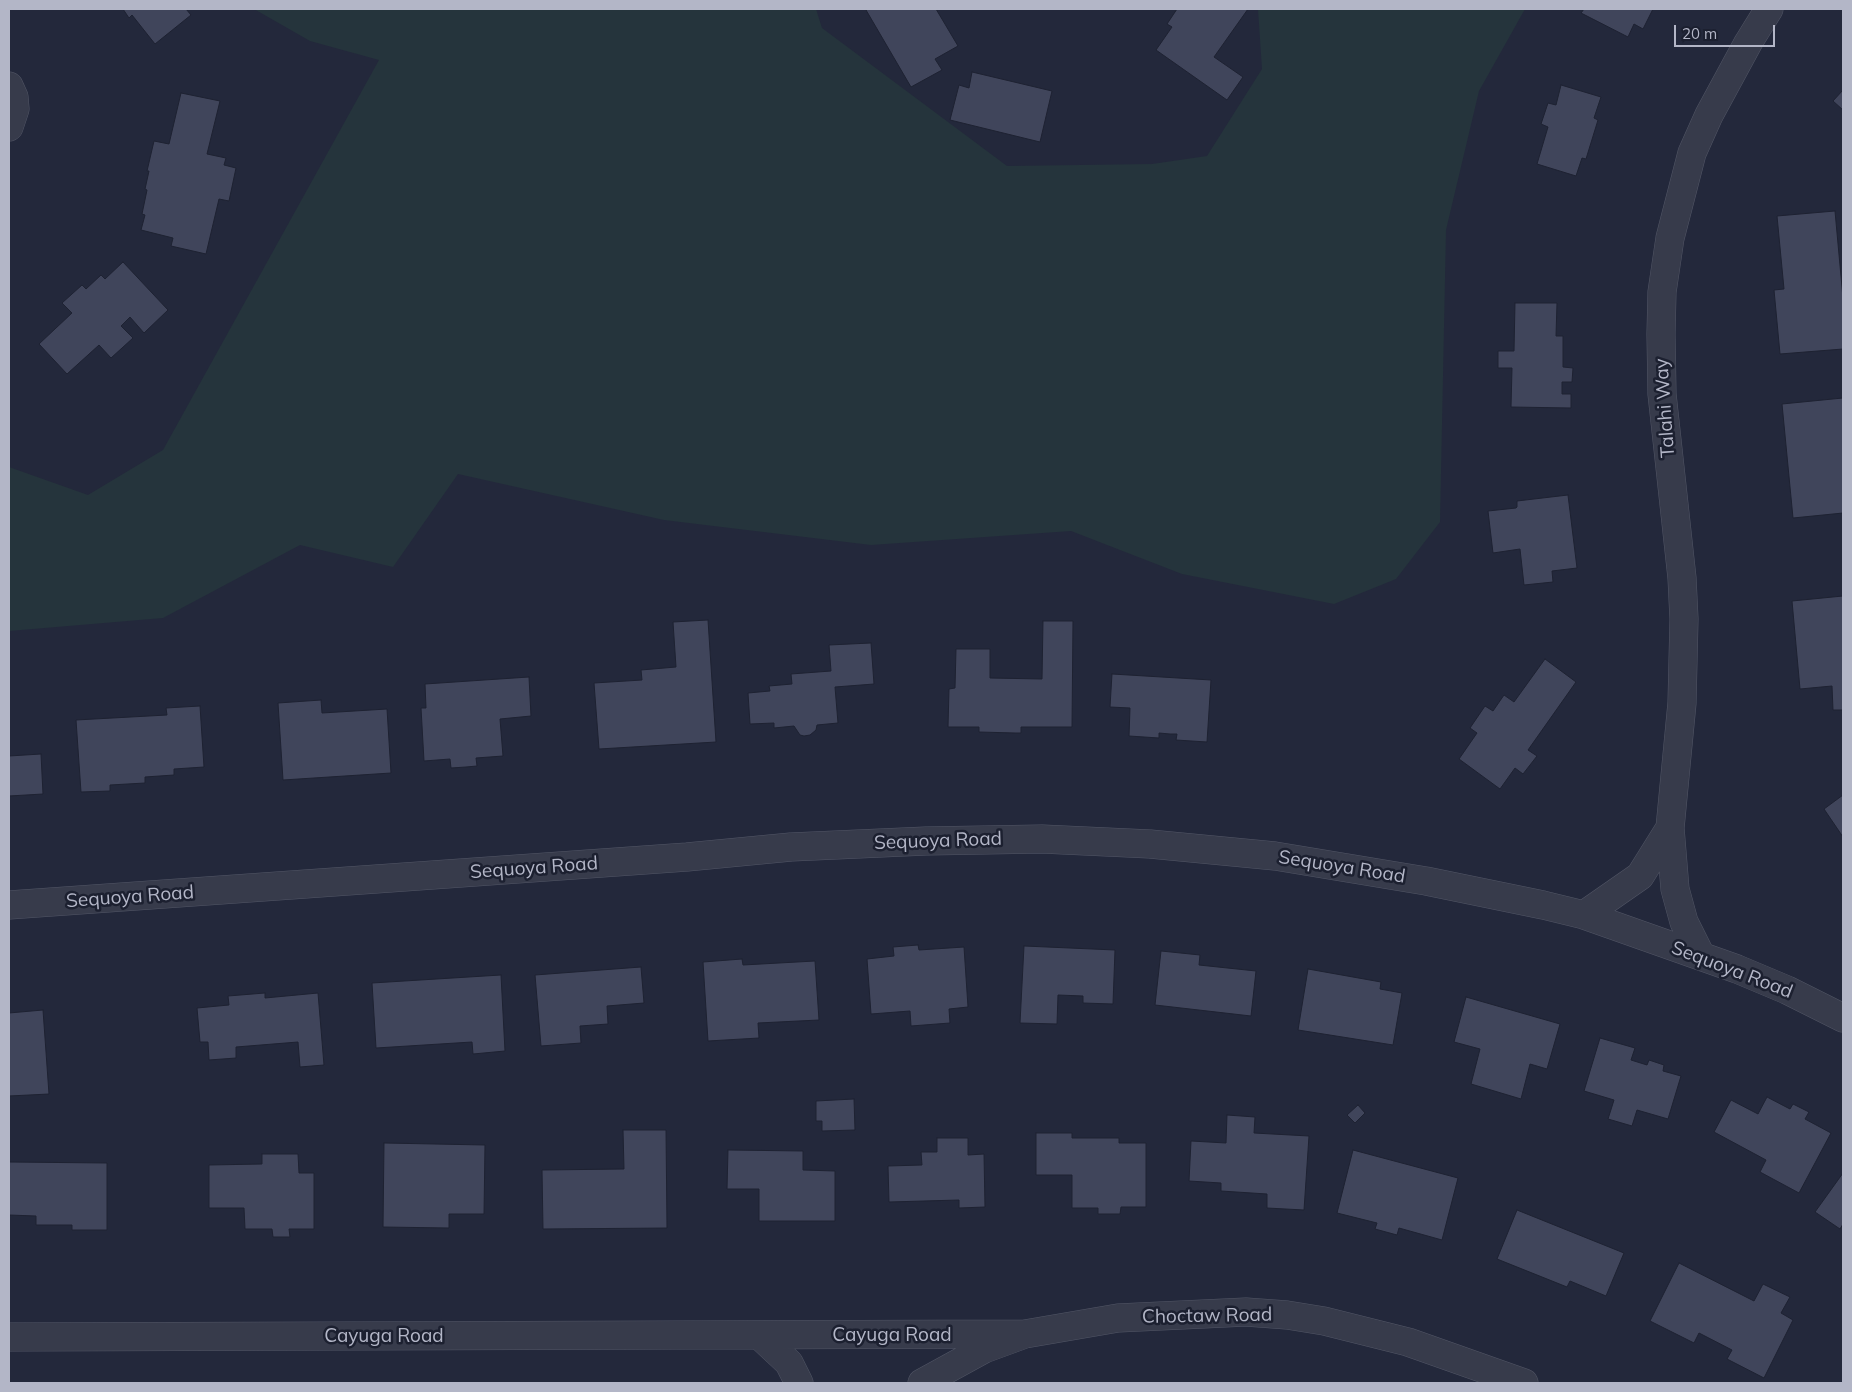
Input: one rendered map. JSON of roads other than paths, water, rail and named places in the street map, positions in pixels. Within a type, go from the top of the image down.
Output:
[{"type":"street","name":"Talahi Way","points":[[1701,956],[1684,922],[1674,889],[1670,828],[1682,703],[1684,619],[1682,578],[1662,394],[1662,292],[1670,238],[1692,153],[1727,83],[1769,9]]},
{"type":"street","points":[[9,86],[14,97],[15,109],[9,127]]},
{"type":"street","name":"Talahi Way","points":[[1584,915],[1640,876],[1670,828]]},
{"type":"street","name":"Sequoya Road","points":[[9,905],[687,857],[790,847],[926,840],[1042,838],[1150,844],[1275,856],[1426,880],[1584,915],[1737,968],[1843,1018]]},
{"type":"street","name":"Choctaw Road","points":[[922,1383],[984,1349],[1025,1334],[1118,1318],[1246,1312],[1287,1315],[1324,1321],[1408,1342],[1524,1383]]},
{"type":"street","name":"Cayuga Road","points":[[9,1337],[1025,1334]]},
{"type":"street","points":[[759,1335],[789,1363],[798,1383]]}]
